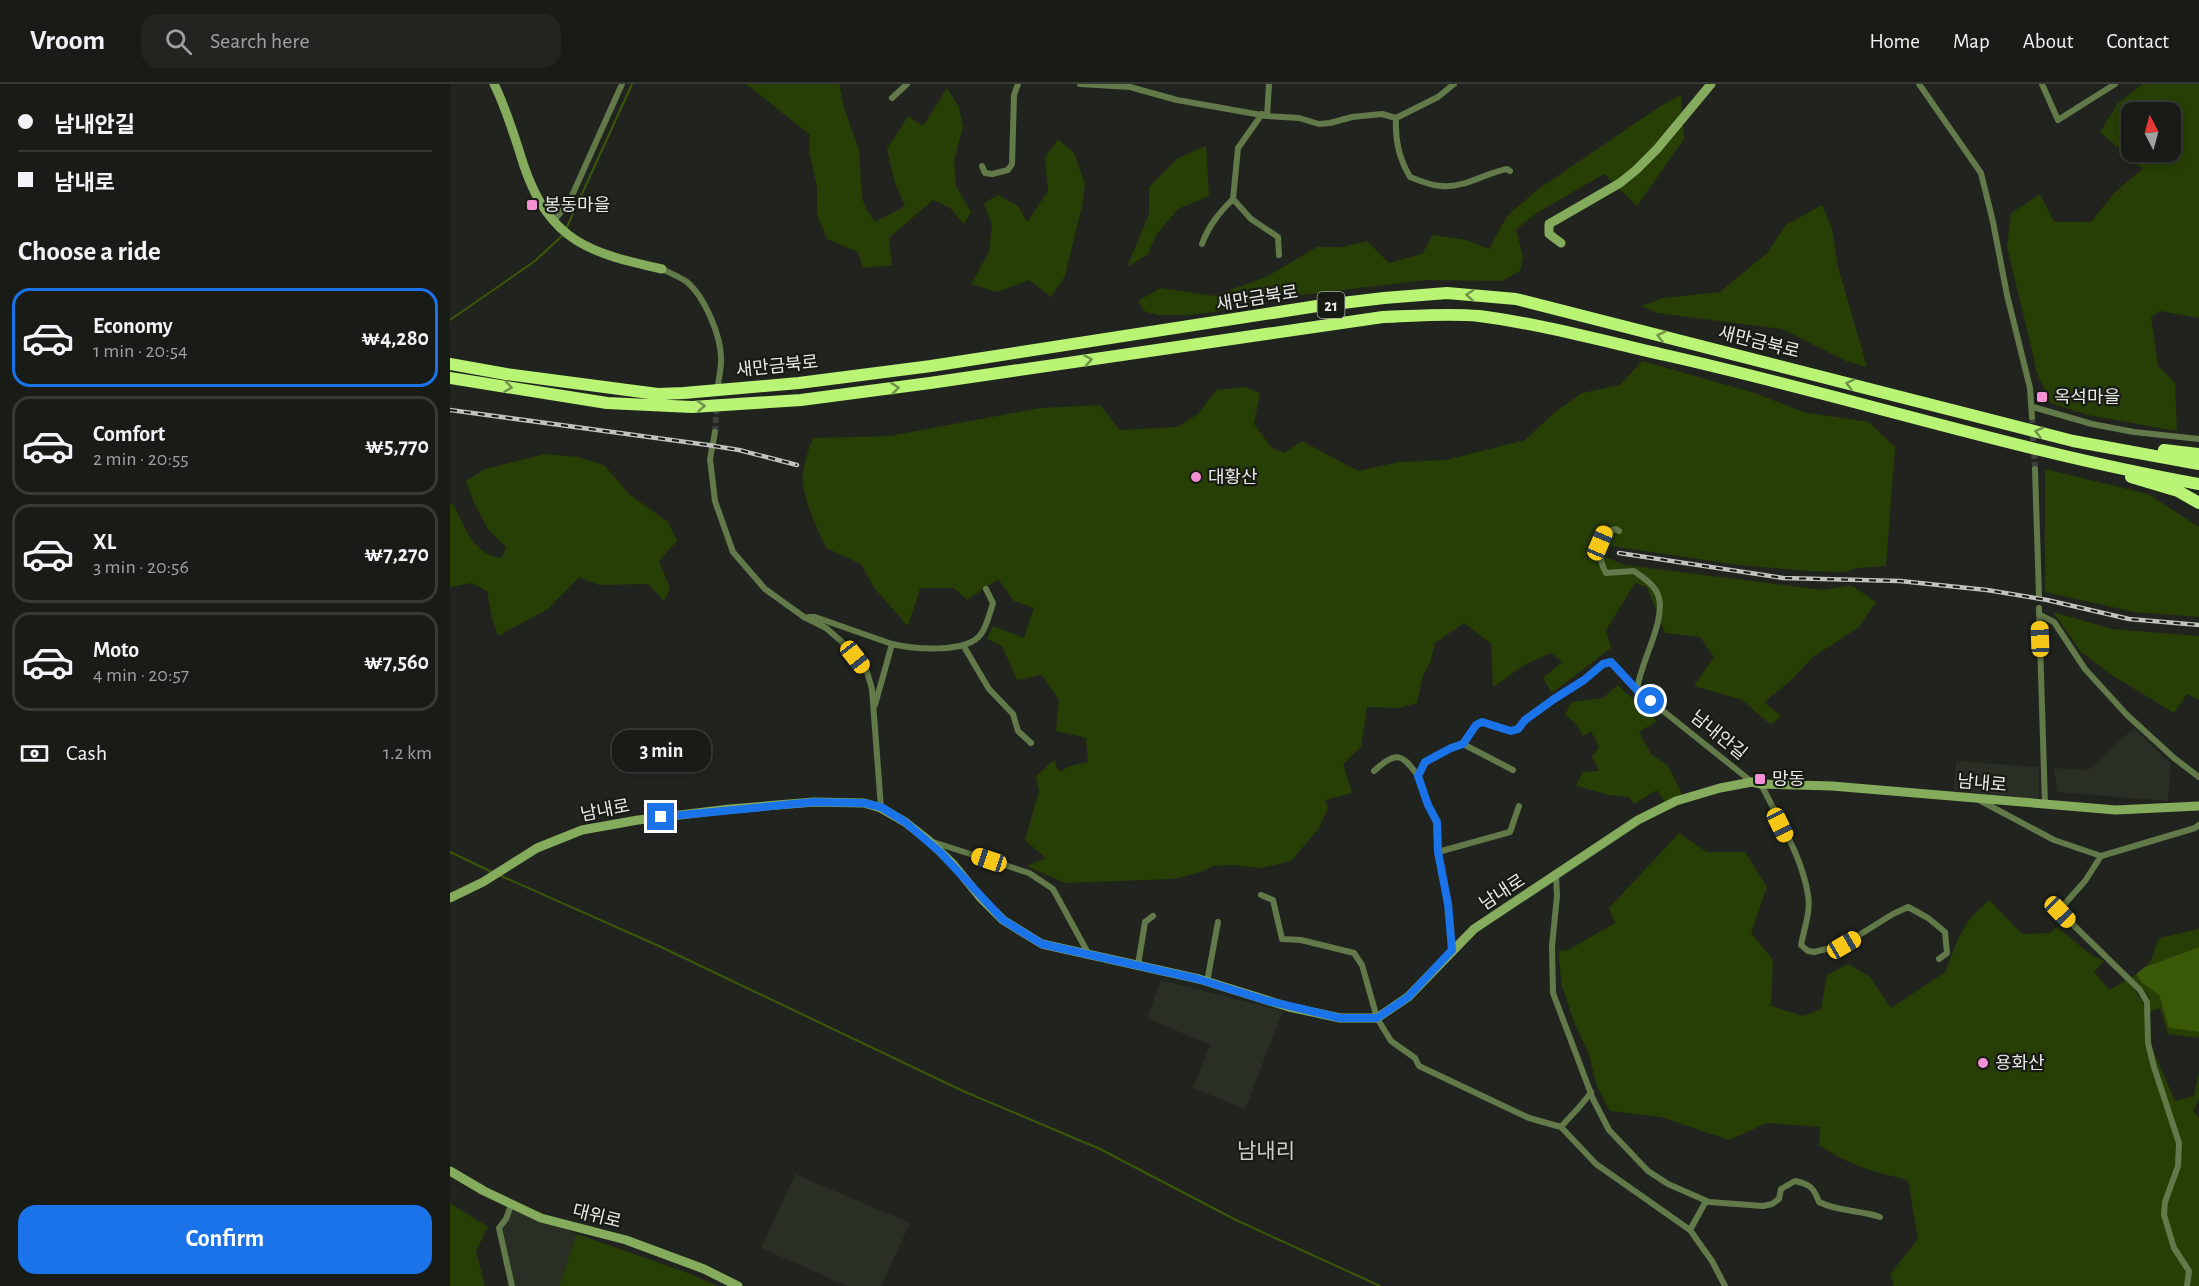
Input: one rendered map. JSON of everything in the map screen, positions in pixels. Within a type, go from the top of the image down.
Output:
[{"type":"highway","name":"새만금북로","points":[[450,364],[506,374],[658,394],[684,393],[799,383],[931,366],[1317,306],[1447,293],[1516,299],[2073,441],[2199,464]]},
{"type":"highway","name":"새만금북로","points":[[450,378],[607,403],[692,407],[801,400],[1383,317],[1435,314],[1477,316],[1522,323],[1729,370],[2038,449],[2199,484]]},
{"type":"highway","points":[[2073,441],[2199,453]]},
{"type":"highway","points":[[2038,449],[2178,491],[2199,503]]},
{"type":"street","points":[[494,84],[513,130],[525,169],[540,202],[554,221],[573,240],[613,258],[662,269],[686,282],[700,297],[709,313],[719,344],[721,361],[718,385]]},
{"type":"street","points":[[554,221],[570,200],[622,84]]},
{"type":"street","points":[[892,98],[907,84]]},
{"type":"street","points":[[982,165],[985,173],[992,174],[1008,170],[1012,164],[1014,95],[1018,84]]},
{"type":"street","points":[[1080,84],[1130,87],[1178,100],[1264,115],[1299,118],[1319,124],[1382,114],[1396,118],[1438,97],[1454,84]]},
{"type":"street","points":[[1202,244],[1208,228],[1218,213],[1233,199],[1238,148],[1264,115],[1269,84]]},
{"type":"street","points":[[1561,243],[1549,234],[1549,224],[1620,183],[1636,170],[1657,149],[1711,84]]},
{"type":"street","points":[[1919,84],[1981,173],[2033,407],[2032,417]]},
{"type":"street","points":[[2042,84],[2058,120],[2115,84]]},
{"type":"street","points":[[1396,118],[1395,138],[1399,156],[1410,177],[1443,187],[1464,184],[1497,171],[1507,169],[1510,171]]},
{"type":"street","points":[[1233,199],[1251,219],[1278,237],[1279,255]]},
{"type":"street","points":[[2033,407],[2092,424],[2134,432],[2199,439]]},
{"type":"street","points":[[715,432],[711,459],[715,501],[733,552],[765,589],[804,617],[826,628],[841,641],[867,672],[872,689],[881,807]]},
{"type":"street","points":[[2035,469],[2039,596]]},
{"type":"street","points":[[1619,531],[1616,529],[1605,532],[1600,543],[1600,562],[1606,573],[1634,571],[1652,584],[1659,598],[1658,620],[1639,674],[1637,690]]},
{"type":"street","points":[[804,617],[815,617],[892,644],[934,648],[963,645],[981,634],[993,603],[986,590]]},
{"type":"street","points":[[2045,806],[2039,612],[2054,622],[2085,669],[2127,715],[2174,758],[2199,777]]},
{"type":"street","points":[[873,713],[892,644]]},
{"type":"street","points":[[963,645],[989,689],[1014,714],[1018,731],[1031,743]]},
{"type":"street","name":"남내안길","points":[[1418,776],[1425,762],[1463,744],[1476,725],[1482,722],[1511,731],[1518,729],[1525,720],[1554,699],[1584,680],[1603,664],[1611,662],[1637,690],[1757,783]]},
{"type":"street","points":[[1463,744],[1514,770]]},
{"type":"street","points":[[1374,771],[1385,761],[1393,757],[1401,757],[1407,760],[1418,776],[1428,805],[1437,822],[1438,852],[1448,904],[1452,950]]},
{"type":"street","points":[[1757,783],[1796,856],[1809,896],[1801,945],[1808,951],[1814,952],[1844,945],[1908,907],[1928,918],[1945,932],[1947,953],[1939,959]]},
{"type":"street","name":"남내로","points":[[450,898],[537,848],[582,830],[638,820],[814,802],[864,803],[881,807],[928,840],[953,864],[980,897],[1003,920],[1042,944],[1207,982],[1268,1001],[1340,1018],[1377,1018],[1408,997],[1474,930],[1638,820],[1667,806],[1720,788],[1757,783],[1832,786],[2045,806],[2116,810],[2199,806]]},
{"type":"street","points":[[1978,799],[2054,840],[2101,856],[2199,825]]},
{"type":"street","points":[[1438,852],[1510,832],[1519,806]]},
{"type":"street","points":[[928,840],[1029,873],[1043,880],[1053,889],[1088,953]]},
{"type":"street","points":[[2101,856],[2060,912],[2140,990],[2147,1002],[2148,1043],[2179,1143],[2178,1166],[2165,1202],[2164,1215],[2174,1248],[2189,1271],[2187,1286]]},
{"type":"street","points":[[1556,876],[1557,896],[1551,946],[1553,993],[1591,1092],[1609,1130],[1648,1171],[1668,1184],[1706,1201],[1763,1206],[1772,1204],[1779,1199],[1781,1189],[1795,1181],[1808,1184],[1814,1190],[1819,1202],[1831,1208],[1860,1210],[1880,1216]]},
{"type":"street","points":[[1261,895],[1273,900],[1282,939],[1301,940],[1354,953],[1362,965],[1377,1018],[1390,1041],[1415,1058],[1419,1066],[1518,1113],[1561,1127],[1596,1164],[1690,1230],[1712,1261],[1725,1286]]},
{"type":"street","points":[[1138,965],[1145,922],[1153,916]]},
{"type":"street","points":[[1207,982],[1218,922]]},
{"type":"street","points":[[1561,1127],[1582,1107],[1591,1092]]},
{"type":"street","name":"대위로","points":[[450,1171],[542,1218],[626,1240],[704,1269],[738,1286]]},
{"type":"street","points":[[1690,1230],[1706,1201]]},
{"type":"street","points":[[511,1204],[506,1219],[499,1228],[512,1286]]},
{"type":"shaded area","points":[[746,84],[839,84],[845,111],[859,150],[862,198],[875,222],[905,206],[895,183],[887,149],[908,116],[923,126],[947,88],[959,107],[963,127],[954,160],[956,186],[971,212],[964,224],[950,208],[933,200],[889,238],[892,265],[863,268],[858,252],[827,239],[817,214],[817,187],[809,150],[810,135]]},
{"type":"shaded area","points":[[2143,84],[2199,84],[2199,318],[2160,311],[2151,317],[2158,366],[2175,383],[2177,431],[2088,415],[2050,403],[2037,371],[2007,247],[2011,213],[2040,194],[2054,222],[2091,222],[2115,192],[2143,169],[2135,162],[2181,162],[2181,102],[2121,102],[2121,150],[2100,132],[2118,103]]},
{"type":"shaded area","points":[[1681,95],[1684,139],[1637,206],[1604,174],[1537,213],[1516,229],[1523,257],[1520,271],[1502,281],[1426,280],[1260,300],[1214,312],[1189,315],[1157,315],[1144,311],[1138,301],[1161,288],[1214,296],[1268,276],[1317,247],[1342,247],[1367,241],[1389,263],[1422,254],[1433,235],[1467,240],[1489,249],[1507,216],[1537,190],[1659,107]]},
{"type":"shaded area","points":[[1058,139],[1074,153],[1085,184],[1065,276],[1051,297],[1029,280],[997,292],[971,284],[989,252],[992,225],[984,203],[998,195],[1018,206],[1027,222],[1048,191],[1045,157]]},
{"type":"shaded area","points":[[1206,146],[1209,196],[1178,209],[1156,235],[1148,254],[1127,267],[1149,214],[1149,187],[1178,158]]},
{"type":"shaded area","points":[[1822,205],[1832,229],[1838,267],[1867,367],[1846,361],[1782,329],[1657,313],[1642,306],[1663,298],[1720,292],[1767,253],[1786,225]]},
{"type":"shaded area","points":[[1642,361],[1755,393],[1803,412],[1869,422],[1895,447],[1886,566],[1857,568],[1845,572],[1809,571],[1738,565],[1611,546],[1606,557],[1624,565],[1823,590],[1851,585],[1876,602],[1859,627],[1813,657],[1790,681],[1764,702],[1781,716],[1771,725],[1742,700],[1694,686],[1714,657],[1700,637],[1665,633],[1647,587],[1635,583],[1606,630],[1611,648],[1552,693],[1543,678],[1562,662],[1551,653],[1526,664],[1493,687],[1491,644],[1464,623],[1435,643],[1430,663],[1423,675],[1417,703],[1398,708],[1367,707],[1361,747],[1343,764],[1352,793],[1325,800],[1328,808],[1319,828],[1291,861],[1261,868],[1213,866],[1201,872],[1173,879],[1065,883],[1027,866],[1046,858],[1025,840],[1039,791],[1036,776],[1054,760],[1059,772],[1070,766],[1088,762],[1086,738],[1056,731],[1059,700],[1042,675],[1017,680],[1002,646],[987,639],[993,626],[1024,638],[1034,608],[1014,601],[998,579],[967,600],[954,588],[920,588],[908,626],[875,589],[861,564],[826,548],[804,492],[804,467],[813,438],[890,436],[1040,408],[1100,405],[1120,430],[1177,427],[1198,414],[1216,390],[1244,387],[1260,393],[1254,424],[1271,447],[1284,453],[1302,441],[1358,471],[1398,462],[1446,460],[1525,440],[1555,412],[1582,393],[1620,385]]},
{"type":"shaded area","points":[[544,454],[578,457],[604,465],[630,495],[668,522],[677,541],[659,561],[670,588],[664,601],[648,584],[599,585],[579,577],[548,609],[498,636],[487,591],[472,583],[450,587],[450,504],[454,505],[472,539],[485,552],[502,558],[506,547],[488,529],[475,505],[466,481],[485,469]]},
{"type":"shaded area","points":[[2045,469],[2148,494],[2199,527],[2199,617],[2134,612],[2045,592]]},
{"type":"shaded area","points":[[2053,612],[2112,629],[2199,636],[2199,700],[2187,694],[2174,713],[2110,674],[2081,652]]},
{"type":"shaded area","points":[[1618,685],[1657,721],[1639,732],[1651,754],[1668,766],[1682,794],[1665,802],[1657,790],[1634,804],[1629,797],[1609,795],[1576,786],[1583,772],[1599,771],[1592,757],[1599,747],[1591,731],[1583,736],[1577,725],[1565,715],[1571,702],[1603,698]]},
{"type":"shaded area","points":[[2134,728],[2171,764],[2168,801],[2057,792],[2054,768],[2088,770]]},
{"type":"shaded area","points":[[1956,761],[2039,767],[2039,799],[1954,790]]},
{"type":"shaded area","points":[[1679,833],[1707,852],[1745,852],[1767,887],[1751,933],[1773,960],[1771,1006],[1803,1016],[1821,1009],[1827,975],[1848,964],[1870,977],[1891,1008],[1945,972],[1958,939],[1970,918],[1989,900],[2022,934],[2050,933],[2057,927],[2091,955],[2104,961],[2094,972],[2109,990],[2127,980],[2143,1002],[2153,1050],[2175,1101],[2194,1096],[2199,1072],[2199,1099],[2193,1111],[2199,1118],[2199,1286],[1894,1286],[1890,1274],[1918,1239],[1908,1180],[1862,1167],[1830,1152],[1819,1145],[1820,1127],[1767,1123],[1729,1140],[1661,1117],[1610,1111],[1597,1087],[1589,1054],[1574,1022],[1562,986],[1558,951],[1568,950],[1615,923],[1609,908]]},
{"type":"shaded area","points":[[2199,929],[2199,947],[2145,967],[2151,960],[2159,938]]},
{"type":"shaded area","points":[[2199,947],[2199,1032],[2169,1028],[2159,995],[2142,983],[2136,974],[2145,967]]},
{"type":"shaded area","points":[[2136,974],[2142,983],[2159,995],[2170,1028],[2199,1032],[2199,1038],[2168,1034],[2160,1008],[2150,1012],[2150,997],[2132,977]]},
{"type":"shaded area","points":[[1161,980],[1283,1011],[1245,1109],[1193,1088],[1210,1045],[1147,1018]]},
{"type":"shaded area","points":[[795,1174],[910,1223],[881,1286],[848,1286],[761,1248]]},
{"type":"shaded area","points":[[450,1203],[488,1227],[476,1251],[485,1286],[450,1286]]},
{"type":"shaded area","points":[[512,1209],[577,1234],[559,1286],[513,1286],[501,1230],[510,1217]]},
{"type":"shaded area","points":[[577,1234],[685,1272],[718,1286],[559,1286]]},
{"type":"waterway","points":[[566,229],[632,84]]},
{"type":"waterway","points":[[450,320],[535,261],[564,234]]},
{"type":"waterway","points":[[450,852],[494,873]]},
{"type":"waterway","points":[[499,875],[659,946],[963,1091],[1100,1149],[1236,1220],[1380,1286]]},
{"type":"tunnel","points":[[715,432],[718,388]]},
{"type":"tunnel","points":[[2032,417],[2035,469]]},
{"type":"railway","points":[[450,410],[708,445],[739,450],[797,465]]},
{"type":"railway","points":[[1619,553],[1783,578],[1900,581],[1987,590],[2047,600],[2129,619],[2199,625]]},
{"type":"place","name":"봉동마을","points":[[532,205]]},
{"type":"place","name":"옥석마을","points":[[2042,397]]},
{"type":"place","name":"대황산","points":[[1196,477]]},
{"type":"place","name":"망동","points":[[1760,779]]},
{"type":"place","name":"용화산","points":[[1983,1063]]},
{"type":"district","name":"남내리","points":[[1266,1151]]},
{"type":"route","points":[[661,817],[830,801],[864,803],[881,807],[928,840],[953,864],[980,897],[1003,920],[1042,944],[1198,979],[1268,1001],[1340,1018],[1377,1018],[1408,997],[1452,950],[1448,904],[1438,852],[1437,822],[1428,805],[1418,776],[1425,762],[1463,744],[1476,725],[1482,722],[1511,731],[1518,729],[1525,720],[1584,680],[1603,664],[1611,662],[1637,690],[1651,701]]}]
